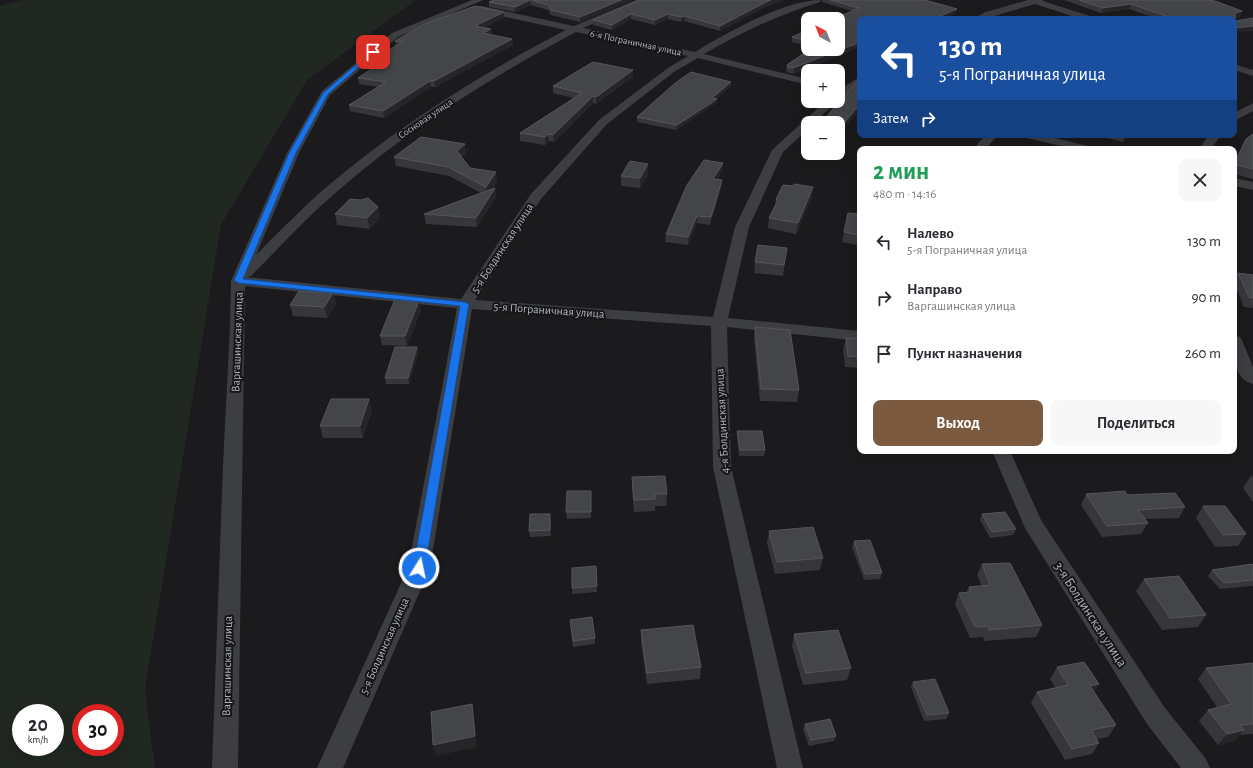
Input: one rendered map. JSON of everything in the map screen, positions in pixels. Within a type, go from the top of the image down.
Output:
[{"type":"street","name":"Сосновая улица","points":[[238,280],[327,193],[402,132],[489,77],[574,29],[642,0]]},
{"type":"street","name":"5-я Болдинская улица","points":[[330,768],[419,568],[465,304],[536,196],[603,122],[671,70],[735,32],[790,8],[817,0]]},
{"type":"street","points":[[985,16],[1035,0],[1081,16]]},
{"type":"street","name":"6-я Пограничная улица","points":[[468,2],[574,29],[696,55],[801,80]]},
{"type":"street","name":"Варгашинская улица","points":[[225,768],[232,465],[238,326],[238,280],[292,153],[326,93],[395,35],[468,2]]},
{"type":"street","points":[[1237,68],[1253,73]]},
{"type":"street","name":"4-я Болдинская улица","points":[[845,90],[857,82]]},
{"type":"street","points":[[845,94],[857,95]]},
{"type":"street","points":[[1237,116],[1253,106]]},
{"type":"street","name":"4-я Болдинская улица","points":[[790,768],[722,467],[719,322],[742,227],[778,150],[823,108]]},
{"type":"street","points":[[982,146],[989,138]]},
{"type":"street","points":[[1039,138],[1075,146]]},
{"type":"street","points":[[1237,183],[1253,186]]},
{"type":"street","name":"5-я Пограничная улица","points":[[238,280],[465,304],[719,322],[857,336]]},
{"type":"street","points":[[1237,347],[1247,372]]},
{"type":"street","name":"3-я Болдинская улица","points":[[1002,454],[1032,523],[1156,716],[1197,768]]},
{"type":"shaded area","points":[[21,0],[416,0],[307,80],[221,225],[145,689],[155,768],[0,768],[0,6]]},
{"type":"building","points":[[494,0],[530,0],[515,7],[489,2]]},
{"type":"building","points":[[531,0],[621,0],[580,17],[551,10],[548,5]]},
{"type":"building","points":[[640,0],[771,0],[720,26],[685,16],[681,17],[668,14],[655,20],[631,14],[612,25],[593,20]]},
{"type":"building","points":[[830,0],[925,0],[957,9],[940,16],[857,16],[857,43],[845,48],[845,14],[859,8]]},
{"type":"building","points":[[1079,0],[1212,0],[1242,11],[1235,13],[1235,16],[1166,16],[1131,4],[1103,8]]},
{"type":"building","points":[[475,6],[504,12],[475,26],[491,29],[483,33],[512,39],[434,81],[430,81],[383,111],[349,105],[386,82],[358,78],[390,55],[381,54],[403,42],[395,41],[425,24]]},
{"type":"building","points":[[1253,18],[1253,26],[1237,28],[1237,21]]},
{"type":"building","points":[[801,33],[801,39],[792,37]]},
{"type":"building","points":[[801,55],[824,56],[793,68],[788,67],[787,65]]},
{"type":"building","points":[[593,62],[633,70],[596,97],[593,96],[553,135],[548,134],[545,137],[520,133],[582,93],[553,86]]},
{"type":"building","points":[[691,72],[731,82],[712,98],[717,99],[677,125],[637,117],[674,84]]},
{"type":"building","points":[[857,83],[857,108],[845,122],[845,116],[827,116],[834,108],[845,108],[845,95]]},
{"type":"building","points":[[1253,134],[1253,169],[1237,165],[1237,158],[1246,139]]},
{"type":"building","points":[[421,137],[465,144],[457,151],[470,168],[496,172],[486,187],[448,167],[394,157]]},
{"type":"building","points":[[704,160],[723,163],[713,179],[722,180],[711,217],[697,216],[688,237],[666,234],[687,185]]},
{"type":"building","points":[[630,161],[648,164],[640,178],[621,176]]},
{"type":"building","points":[[794,184],[813,187],[798,223],[769,218],[778,200],[776,199],[783,185],[793,186]]},
{"type":"building","points":[[495,188],[476,218],[424,214]]},
{"type":"building","points":[[368,198],[378,207],[367,218],[335,214],[350,199],[361,200]]},
{"type":"building","points":[[848,213],[857,214],[857,234],[844,232]]},
{"type":"building","points":[[758,245],[787,248],[784,265],[755,262]]},
{"type":"building","points":[[1238,273],[1253,275],[1253,298],[1249,297]]},
{"type":"building","points":[[299,291],[333,293],[324,307],[290,305]]},
{"type":"building","points":[[395,299],[419,301],[405,336],[380,336]]},
{"type":"building","points":[[755,327],[790,330],[799,390],[761,389]]},
{"type":"building","points":[[846,338],[857,339],[857,357],[848,356]]},
{"type":"building","points":[[395,347],[417,347],[408,378],[385,378]]},
{"type":"building","points":[[331,399],[369,399],[360,426],[320,426]]},
{"type":"building","points":[[737,431],[762,431],[765,450],[740,450]]},
{"type":"building","points":[[665,476],[667,494],[655,494],[655,499],[634,500],[632,477]]},
{"type":"building","points":[[567,491],[591,491],[591,512],[566,512]]},
{"type":"building","points":[[1125,491],[1127,495],[1175,493],[1185,507],[1138,510],[1148,523],[1107,526],[1086,494]]},
{"type":"building","points":[[1203,506],[1225,506],[1246,534],[1223,535]]},
{"type":"building","points":[[1005,512],[1016,529],[992,532],[982,514]]},
{"type":"building","points":[[530,514],[550,514],[550,530],[529,531]]},
{"type":"building","points":[[813,527],[823,558],[777,562],[769,531]]},
{"type":"building","points":[[870,540],[882,573],[865,574],[854,541]]},
{"type":"building","points":[[1010,563],[1042,625],[989,630],[988,626],[975,627],[959,593],[971,592],[969,587],[990,585],[982,564]]},
{"type":"building","points":[[1252,564],[1253,580],[1224,583],[1212,570]]},
{"type":"building","points":[[596,566],[597,586],[572,588],[572,568]]},
{"type":"building","points":[[1179,576],[1206,615],[1170,618],[1144,579]]},
{"type":"building","points":[[592,617],[595,638],[573,641],[570,620]]},
{"type":"building","points":[[693,625],[701,667],[647,673],[641,630]]},
{"type":"building","points":[[838,630],[851,668],[806,673],[794,634]]},
{"type":"building","points":[[1084,662],[1099,684],[1090,686],[1116,725],[1091,730],[1099,743],[1072,749],[1037,692],[1068,685],[1057,667]]},
{"type":"building","points":[[1253,663],[1253,724],[1240,725],[1244,730],[1227,734],[1208,710],[1231,704],[1206,668]]},
{"type":"building","points":[[935,679],[949,713],[927,715],[913,682]]},
{"type":"building","points":[[472,704],[475,736],[433,745],[431,712]]},
{"type":"building","points":[[830,719],[836,736],[811,740],[805,724]]},
{"type":"route","points":[[373,52],[326,93],[292,153],[264,223],[238,280],[465,304],[419,568]]}]
